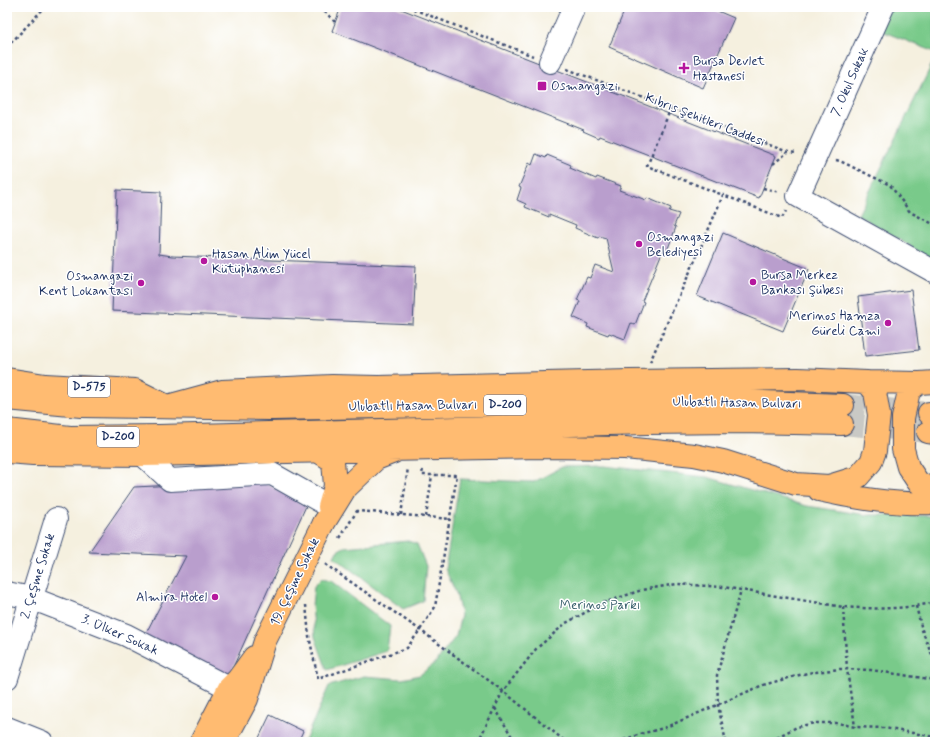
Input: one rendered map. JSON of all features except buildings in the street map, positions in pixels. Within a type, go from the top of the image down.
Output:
[{"type":"main road","name":"D-575","points":[[7,379],[45,385],[135,390],[167,406]]},
{"type":"main road","points":[[167,406],[222,391],[332,386],[378,387],[798,379],[927,383]]},
{"type":"main road","points":[[796,484],[829,486],[858,477],[871,462],[875,451],[879,415],[875,392],[867,382]]},
{"type":"main road","points":[[927,383],[909,391],[903,418],[903,449],[908,467],[918,482],[935,492]]},
{"type":"main road","name":"Ulubatlı Hasan Bulvarı","points":[[7,399],[82,406],[167,406],[273,409],[732,401],[842,414],[739,422],[159,436],[70,437],[7,430]]},
{"type":"main road","points":[[33,454],[229,434]]},
{"type":"main road","points":[[7,452],[33,454],[143,455],[401,449],[541,447],[625,448],[701,456],[723,461],[796,484],[847,496],[897,502],[935,503]]},
{"type":"main road","points":[[327,515],[345,489],[376,459],[401,449]]},
{"type":"main road","points":[[319,452],[333,461],[336,486],[327,515]]},
{"type":"main road","name":"19. Çeşme Sokak","points":[[224,742],[247,699],[265,641],[327,515]]},
{"type":"main road","name":"19. Çeşme Sokak","points":[[201,742],[229,688],[238,679],[265,641]]},
{"type":"street","points":[[550,62],[574,7]]},
{"type":"street","name":"7. Okul Sokak","points":[[816,157],[883,7]]},
{"type":"street","points":[[816,157],[798,196],[935,272]]},
{"type":"street","points":[[143,455],[170,480],[272,474],[327,515]]},
{"type":"street","name":"2. Çeşme Sokak","points":[[7,678],[56,519]]},
{"type":"street","name":"3. Ülker Sokak","points":[[7,593],[31,598],[126,635],[229,688]]},
{"type":"street","points":[[7,728],[42,742]]},
{"type":"path","points":[[7,47],[45,7]]},
{"type":"path","points":[[320,7],[335,22]]},
{"type":"path","name":"Kıbrıs Şehitleri Caddesi","points":[[408,7],[788,152],[840,161],[890,185],[910,212],[935,225]]},
{"type":"path","points":[[671,108],[647,166],[782,218],[798,196]]},
{"type":"path","points":[[773,164],[788,152]]},
{"type":"path","points":[[643,381],[674,304],[723,195]]},
{"type":"path","points":[[306,601],[305,608],[309,636],[318,679],[407,648],[435,607],[457,475],[422,475],[423,468],[408,468],[400,515]]},
{"type":"path","points":[[426,517],[432,475]]},
{"type":"path","points":[[336,543],[357,512],[450,519]]},
{"type":"path","points":[[320,569],[324,563],[420,630],[503,691],[566,742]]},
{"type":"path","points":[[478,742],[503,691],[536,649],[566,623],[604,603],[642,590],[676,584],[723,587],[843,607],[896,608],[935,602]]},
{"type":"path","points":[[726,742],[718,704],[717,675],[741,590]]},
{"type":"path","points":[[916,606],[922,630],[935,662]]},
{"type":"path","points":[[843,607],[847,669],[855,727]]},
{"type":"path","points":[[618,742],[640,734],[664,728],[763,685],[807,673],[847,669],[871,670],[935,680]]},
{"type":"path","points":[[495,708],[515,742]]},
{"type":"path","points":[[773,742],[779,736],[797,727],[814,723],[838,723],[855,727],[884,728],[935,737]]},
{"type":"green space","points":[[889,7],[935,7],[935,52],[879,30]]},
{"type":"green space","points":[[935,58],[935,261],[858,215]]},
{"type":"green space","name":"Merinos Parkı","points":[[604,466],[707,477],[807,506],[867,515],[935,516],[935,742],[304,742],[329,686],[364,676],[402,679],[420,675],[436,662],[456,636],[461,615],[456,593],[445,569],[460,479],[534,482],[562,467]]},
{"type":"green space","points":[[408,541],[417,544],[426,566],[423,601],[403,609],[334,557],[337,551],[344,547]]},
{"type":"green space","points":[[321,579],[331,581],[390,626],[387,651],[327,670],[315,637],[312,606],[314,586]]},
{"type":"tunnel","points":[[843,405],[929,413]]},
{"type":"tunnel","points":[[842,424],[928,432]]},
{"type":"place","name":"Bursa Devlet Hastanesi","points":[[684,68]]},
{"type":"place","name":"Osmangazi","points":[[542,86]]},
{"type":"place","name":"Osmangazi Belediyesi","points":[[639,244]]},
{"type":"place","name":"Hasan Alim Yücel Kütüphanesi","points":[[204,261]]},
{"type":"place","name":"Bursa Merkez Bankası Şübesi","points":[[753,282]]},
{"type":"place","name":"Osmangazi Kent Lokantası","points":[[141,283]]},
{"type":"place","name":"Merinos Hamza Güreli Cami","points":[[888,323]]},
{"type":"place","name":"Almira Hotel","points":[[215,597]]}]
